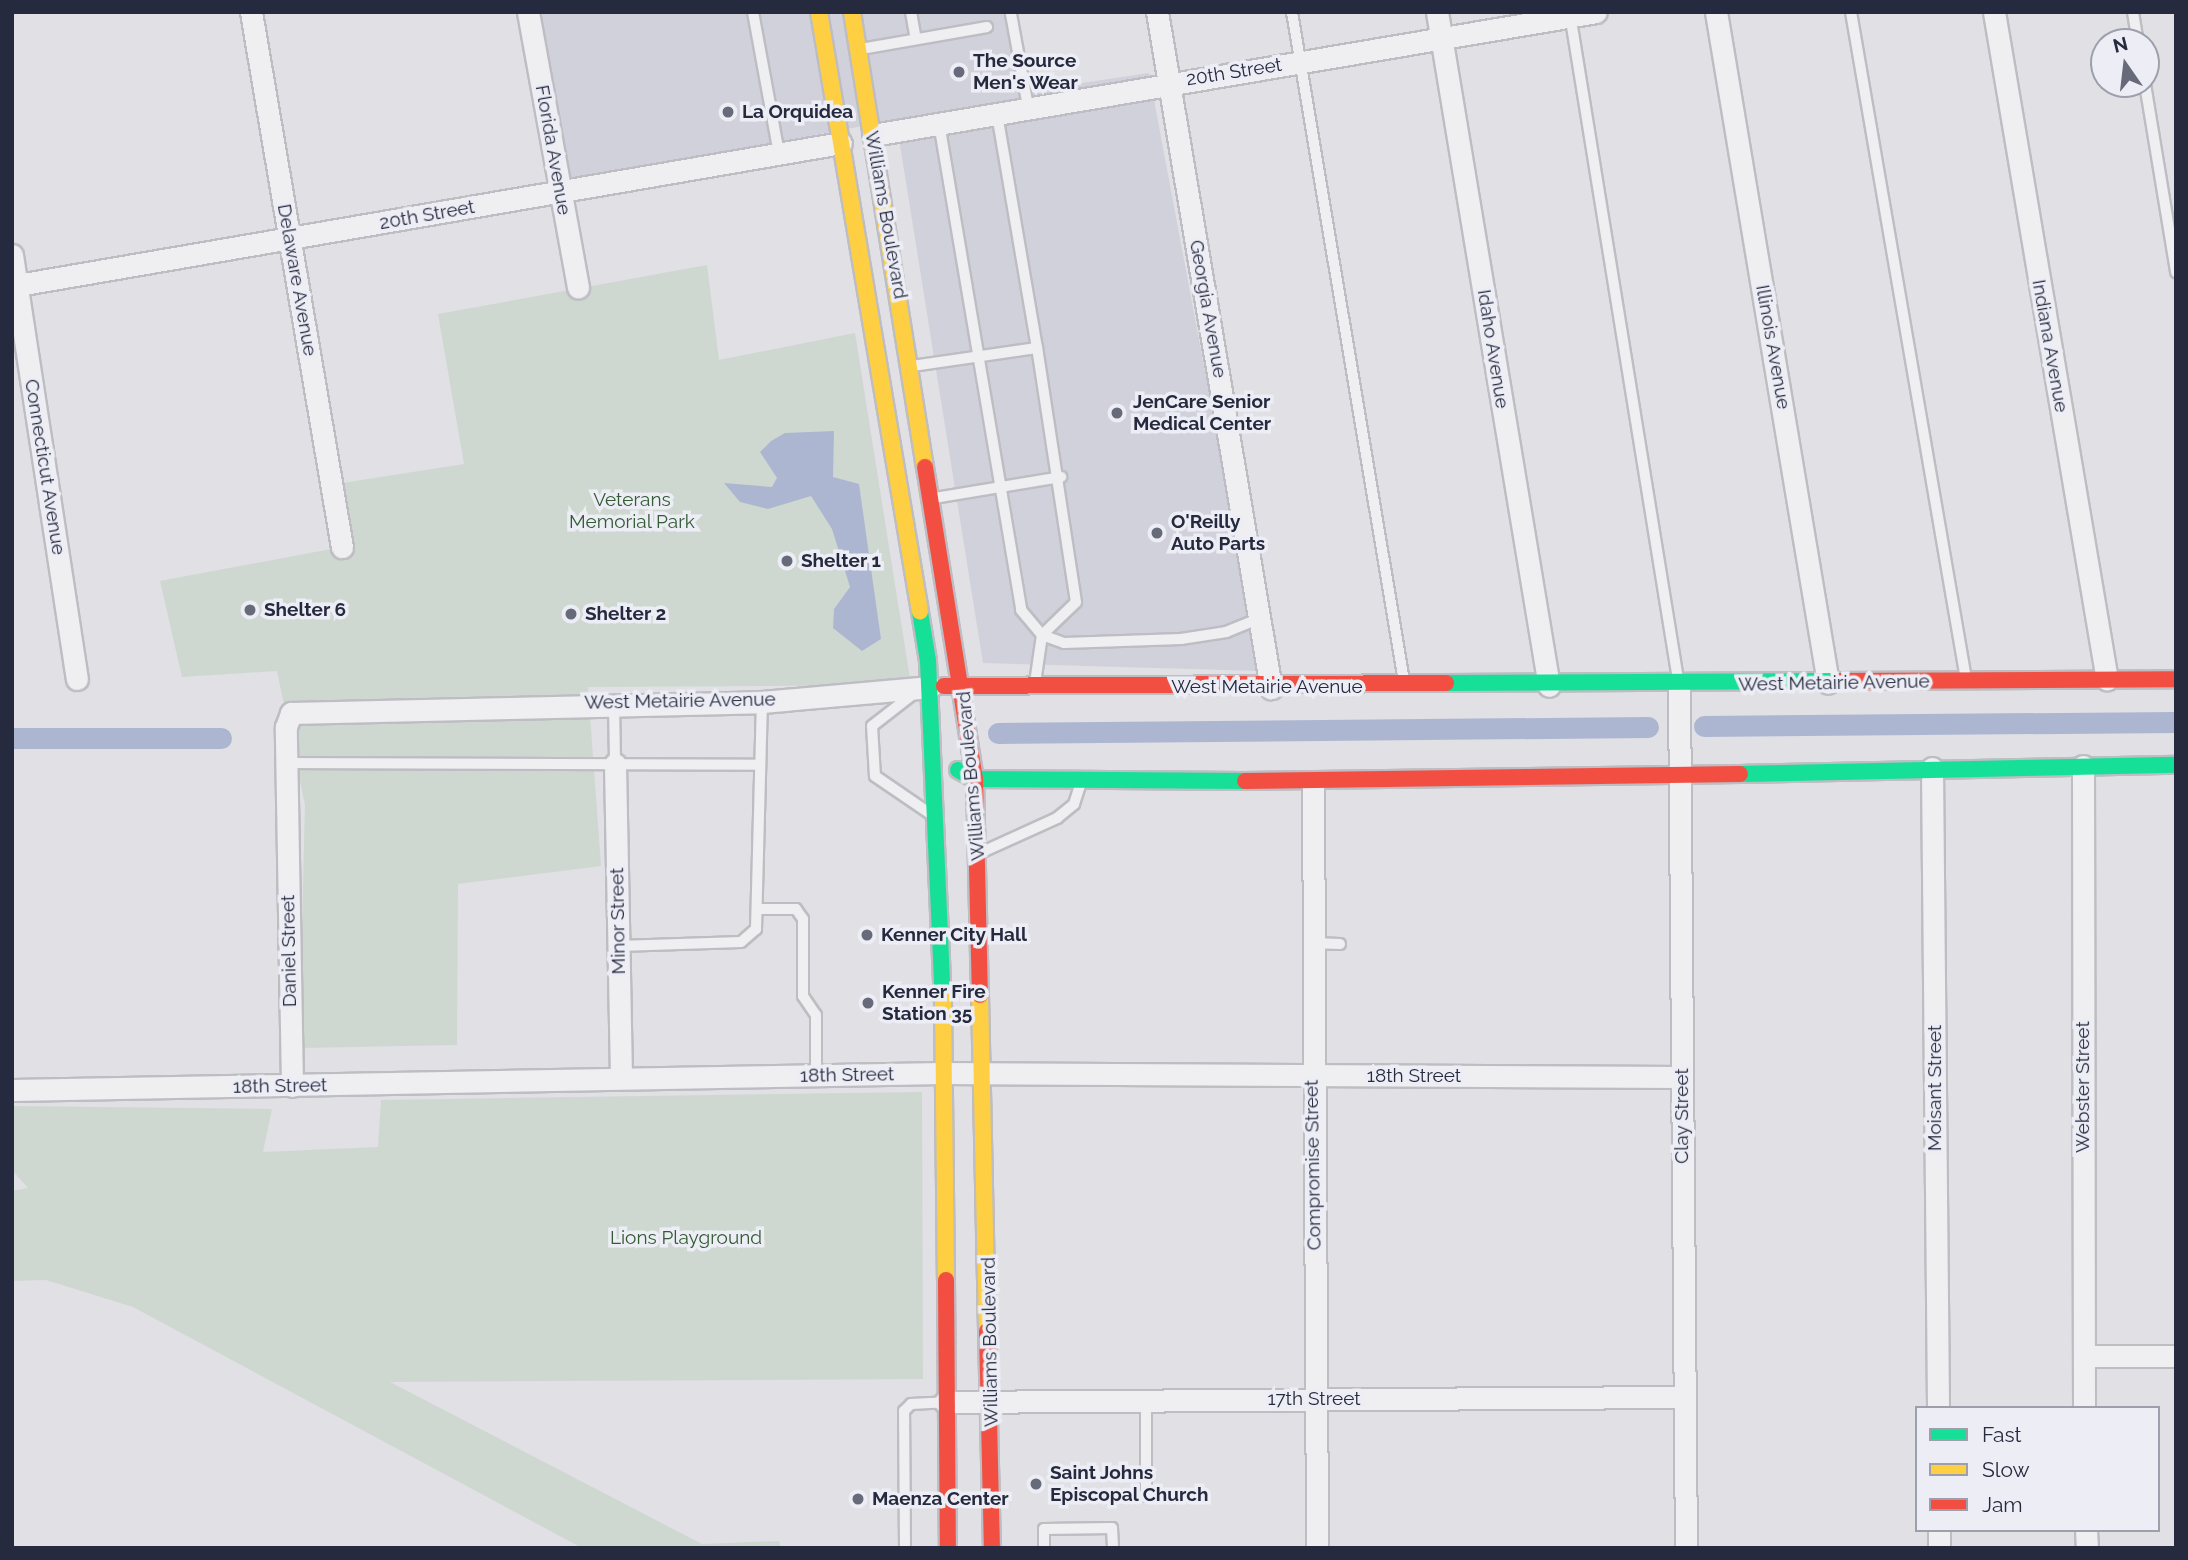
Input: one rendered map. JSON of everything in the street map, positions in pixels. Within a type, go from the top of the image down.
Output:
[{"type":"main road","name":"Williams Boulevard","points":[[819,12],[934,745],[942,972],[948,1548]]},
{"type":"main road","name":"Williams Boulevard","points":[[852,12],[934,498],[964,686],[975,779],[980,853],[985,1076],[992,1548]]},
{"type":"main road","points":[[830,77],[847,92],[859,129],[873,135]]},
{"type":"main road","points":[[841,143],[863,171],[871,213],[889,232]]},
{"type":"main road","name":"West Metairie Avenue","points":[[926,687],[1271,688],[2176,679]]},
{"type":"main road","points":[[934,745],[950,767],[975,779],[1313,782],[1678,772],[2176,765]]},
{"type":"main road","points":[[942,972],[982,968]]},
{"type":"street","name":"Delaware Avenue","points":[[251,12],[342,547]]},
{"type":"street","name":"Florida Avenue","points":[[528,12],[578,288]]},
{"type":"street","name":"Georgia Avenue","points":[[1157,12],[1271,688]]},
{"type":"street","name":"Idaho Avenue","points":[[1437,12],[1549,686]]},
{"type":"street","name":"20th Street","points":[[873,135],[1570,14],[1596,12]]},
{"type":"street","name":"Illinois Avenue","points":[[1716,12],[1828,683]]},
{"type":"street","name":"Indiana Avenue","points":[[1994,12],[2107,680]]},
{"type":"street","name":"20th Street","points":[[15,286],[841,143]]},
{"type":"street","name":"Connecticut Avenue","points":[[12,255],[77,679]]},
{"type":"street","name":"Clay Street","points":[[1679,685],[1686,1548]]},
{"type":"street","name":"West Metairie Avenue","points":[[286,763],[291,713],[614,701],[762,702],[926,687]]},
{"type":"street","name":"Daniel Street","points":[[286,763],[292,1086]]},
{"type":"street","name":"Minor Street","points":[[615,764],[621,1078]]},
{"type":"street","name":"Webster Street","points":[[2083,766],[2084,1406]]},
{"type":"street","name":"Moisant Street","points":[[1932,768],[1938,1406]]},
{"type":"street","name":"Compromise Street","points":[[1313,782],[1312,1076],[1317,1548]]},
{"type":"street","name":"18th Street","points":[[12,1090],[943,1073],[985,1076],[1682,1077]]},
{"type":"street","points":[[2084,1356],[2176,1356]]},
{"type":"street","name":"17th Street","points":[[945,1402],[1683,1397]]},
{"type":"lane","points":[[753,12],[779,154]]},
{"type":"lane","points":[[911,12],[916,39]]},
{"type":"lane","points":[[1292,12],[1405,687]]},
{"type":"lane","points":[[1851,12],[1966,682]]},
{"type":"lane","points":[[1011,14],[1028,107]]},
{"type":"lane","points":[[1570,14],[1679,685]]},
{"type":"lane","points":[[859,50],[986,27]]},
{"type":"lane","points":[[2147,98],[2176,272]]},
{"type":"lane","points":[[997,113],[1061,477],[1076,602],[1042,635],[1034,686]]},
{"type":"lane","points":[[939,123],[1021,610],[1042,635],[1064,643],[1181,639],[1226,632],[1260,618]]},
{"type":"lane","points":[[912,366],[1037,348]]},
{"type":"lane","points":[[934,498],[1061,477]]},
{"type":"lane","points":[[926,687],[872,726],[875,776],[938,820]]},
{"type":"lane","points":[[614,701],[615,764]]},
{"type":"lane","points":[[619,946],[741,942],[755,929],[758,909],[762,702]]},
{"type":"lane","points":[[286,763],[760,765]]},
{"type":"lane","points":[[980,853],[1057,818],[1073,804],[1082,780]]},
{"type":"lane","points":[[758,909],[796,909],[803,919],[803,996],[816,1015],[816,1075]]},
{"type":"lane","points":[[1312,943],[1340,944]]},
{"type":"lane","points":[[1146,1400],[1146,1496]]},
{"type":"lane","points":[[905,1548],[904,1411],[911,1404],[945,1402]]},
{"type":"lane","points":[[1044,1548],[1044,1529],[1112,1528],[1113,1548]]},
{"type":"shaded area","points":[[540,12],[1008,12],[1021,92],[1149,73],[1261,671],[983,663],[896,120],[569,180]]},
{"type":"green space","name":"Veterans Memorial Park","points":[[707,265],[719,360],[855,333],[911,685],[588,687],[601,866],[458,884],[457,1045],[299,1048],[305,805],[277,671],[182,677],[160,581],[352,545],[342,483],[464,464],[438,314]]},
{"type":"green space","name":"Lions Playground","points":[[922,1092],[923,1379],[390,1382],[702,1544],[779,1541],[781,1548],[582,1548],[133,1307],[46,1280],[12,1281],[12,1191],[28,1188],[12,1170],[12,1106],[272,1109],[263,1152],[378,1147],[381,1100]]},
{"type":"water","points":[[834,431],[833,477],[859,484],[881,639],[862,651],[833,628],[834,609],[850,587],[832,529],[811,496],[768,509],[740,502],[724,483],[772,487],[777,478],[760,452],[771,441],[785,433]]},
{"type":"waterway","points":[[1704,726],[2176,722]]},
{"type":"waterway","points":[[998,733],[1648,727]]},
{"type":"waterway","points":[[12,738],[221,738]]},
{"type":"traffic: fast","points":[[920,612],[928,661],[943,999]]},
{"type":"traffic: fast","points":[[1446,683],[1836,681]]},
{"type":"traffic: fast","points":[[1740,774],[2176,765]]},
{"type":"traffic: fast","points":[[958,770],[975,779],[1245,781]]},
{"type":"traffic: slow","points":[[819,12],[920,612]]},
{"type":"traffic: slow","points":[[852,12],[925,467]]},
{"type":"traffic: slow","points":[[980,995],[987,1331]]},
{"type":"traffic: slow","points":[[943,999],[946,1280]]},
{"type":"traffic: jam","points":[[925,467],[975,779],[980,995]]},
{"type":"traffic: jam","points":[[1836,681],[2176,679]]},
{"type":"traffic: jam","points":[[944,686],[1446,683]]},
{"type":"traffic: jam","points":[[1245,781],[1740,774]]},
{"type":"traffic: jam","points":[[946,1280],[948,1548]]},
{"type":"traffic: jam","points":[[987,1331],[992,1548]]},
{"type":"place","name":"The Source Men's Wear","points":[[959,72]]},
{"type":"place","name":"La Orquidea","points":[[728,112]]},
{"type":"place","name":"JenCare Senior Medical Center","points":[[1117,413]]},
{"type":"place","name":"O'Reilly Auto Parts","points":[[1157,533]]},
{"type":"place","name":"Shelter 1","points":[[787,561]]},
{"type":"place","name":"Shelter 6","points":[[250,610]]},
{"type":"place","name":"Shelter 2","points":[[571,614]]},
{"type":"place","name":"Kenner City Hall","points":[[867,935]]},
{"type":"place","name":"Kenner Fire Station 35","points":[[868,1003]]},
{"type":"place","name":"Saint Johns Episcopal Church","points":[[1036,1484]]},
{"type":"place","name":"Maenza Center","points":[[858,1499]]}]
